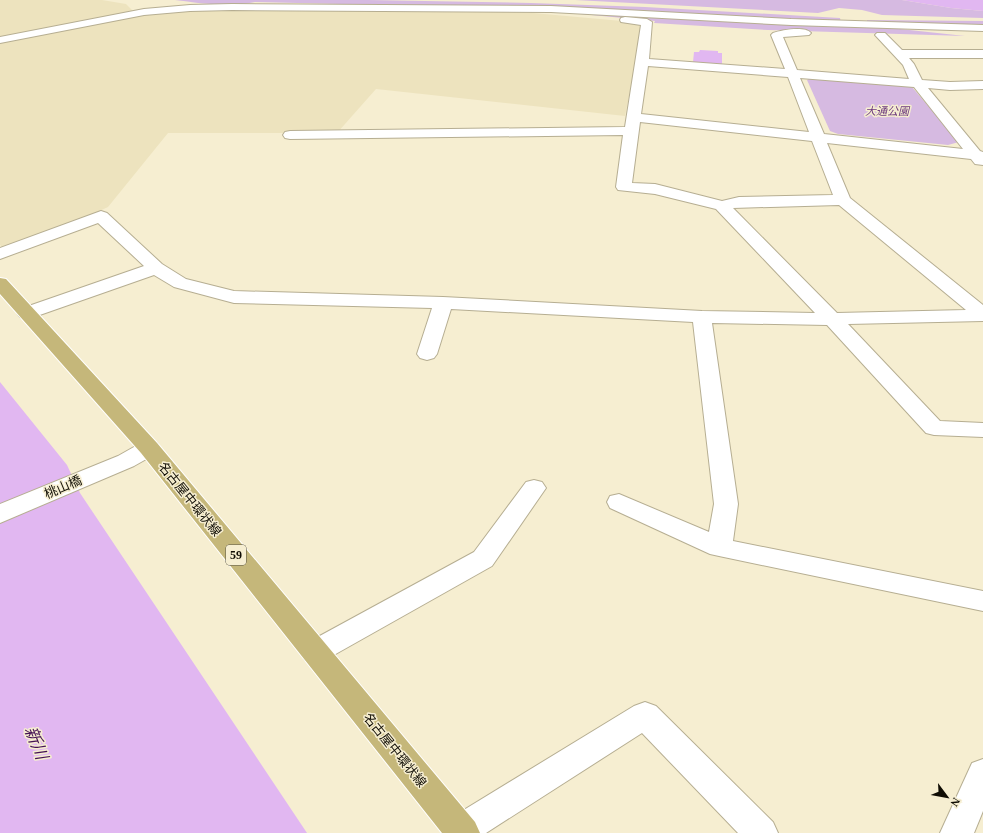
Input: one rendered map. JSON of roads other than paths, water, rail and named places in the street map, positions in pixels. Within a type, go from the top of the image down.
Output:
[{"type":"main road","name":"名古屋中環状線","points":[[0,283],[149,448],[462,831]]},
{"type":"street","points":[[0,40],[144,12],[190,8],[402,7],[508,10],[551,9],[791,22],[885,31],[983,35]]},
{"type":"street","points":[[508,10],[647,22],[643,62],[632,124],[624,187],[655,189],[722,206],[739,202],[843,200]]},
{"type":"street","points":[[885,31],[898,54],[908,64],[917,83],[980,158]]},
{"type":"street","points":[[885,31],[786,33],[777,35],[843,200],[983,314]]},
{"type":"street","points":[[898,54],[983,54]]},
{"type":"street","points":[[643,62],[950,86],[983,85]]},
{"type":"street","points":[[290,135],[579,132],[632,124],[818,137],[980,158]]},
{"type":"street","points":[[722,206],[832,319],[934,428],[983,430]]},
{"type":"street","points":[[0,254],[101,216],[156,268],[180,283],[234,297],[443,302],[702,317],[832,319],[983,314]]},
{"type":"street","points":[[27,313],[156,268]]},
{"type":"street","points":[[427,354],[443,302]]},
{"type":"street","points":[[702,317],[726,504],[719,547]]},
{"type":"street","name":"桃山橋","points":[[0,514],[126,460],[149,448]]},
{"type":"street","points":[[315,652],[483,559],[534,488]]},
{"type":"street","points":[[618,502],[719,547],[983,601]]},
{"type":"street","points":[[462,831],[645,715],[761,833]]},
{"type":"street","points":[[957,833],[983,773]]},
{"type":"water","points":[[902,0],[983,0],[983,11],[951,8]]},
{"type":"water","points":[[700,50],[718,51],[718,53],[722,53],[722,64],[693,62],[694,52],[699,52]]},
{"type":"water","name":"新川","points":[[0,382],[67,465],[80,493],[307,833],[0,833]]},
{"type":"park label","name":"大通公園","points":[[887,111]]}]
